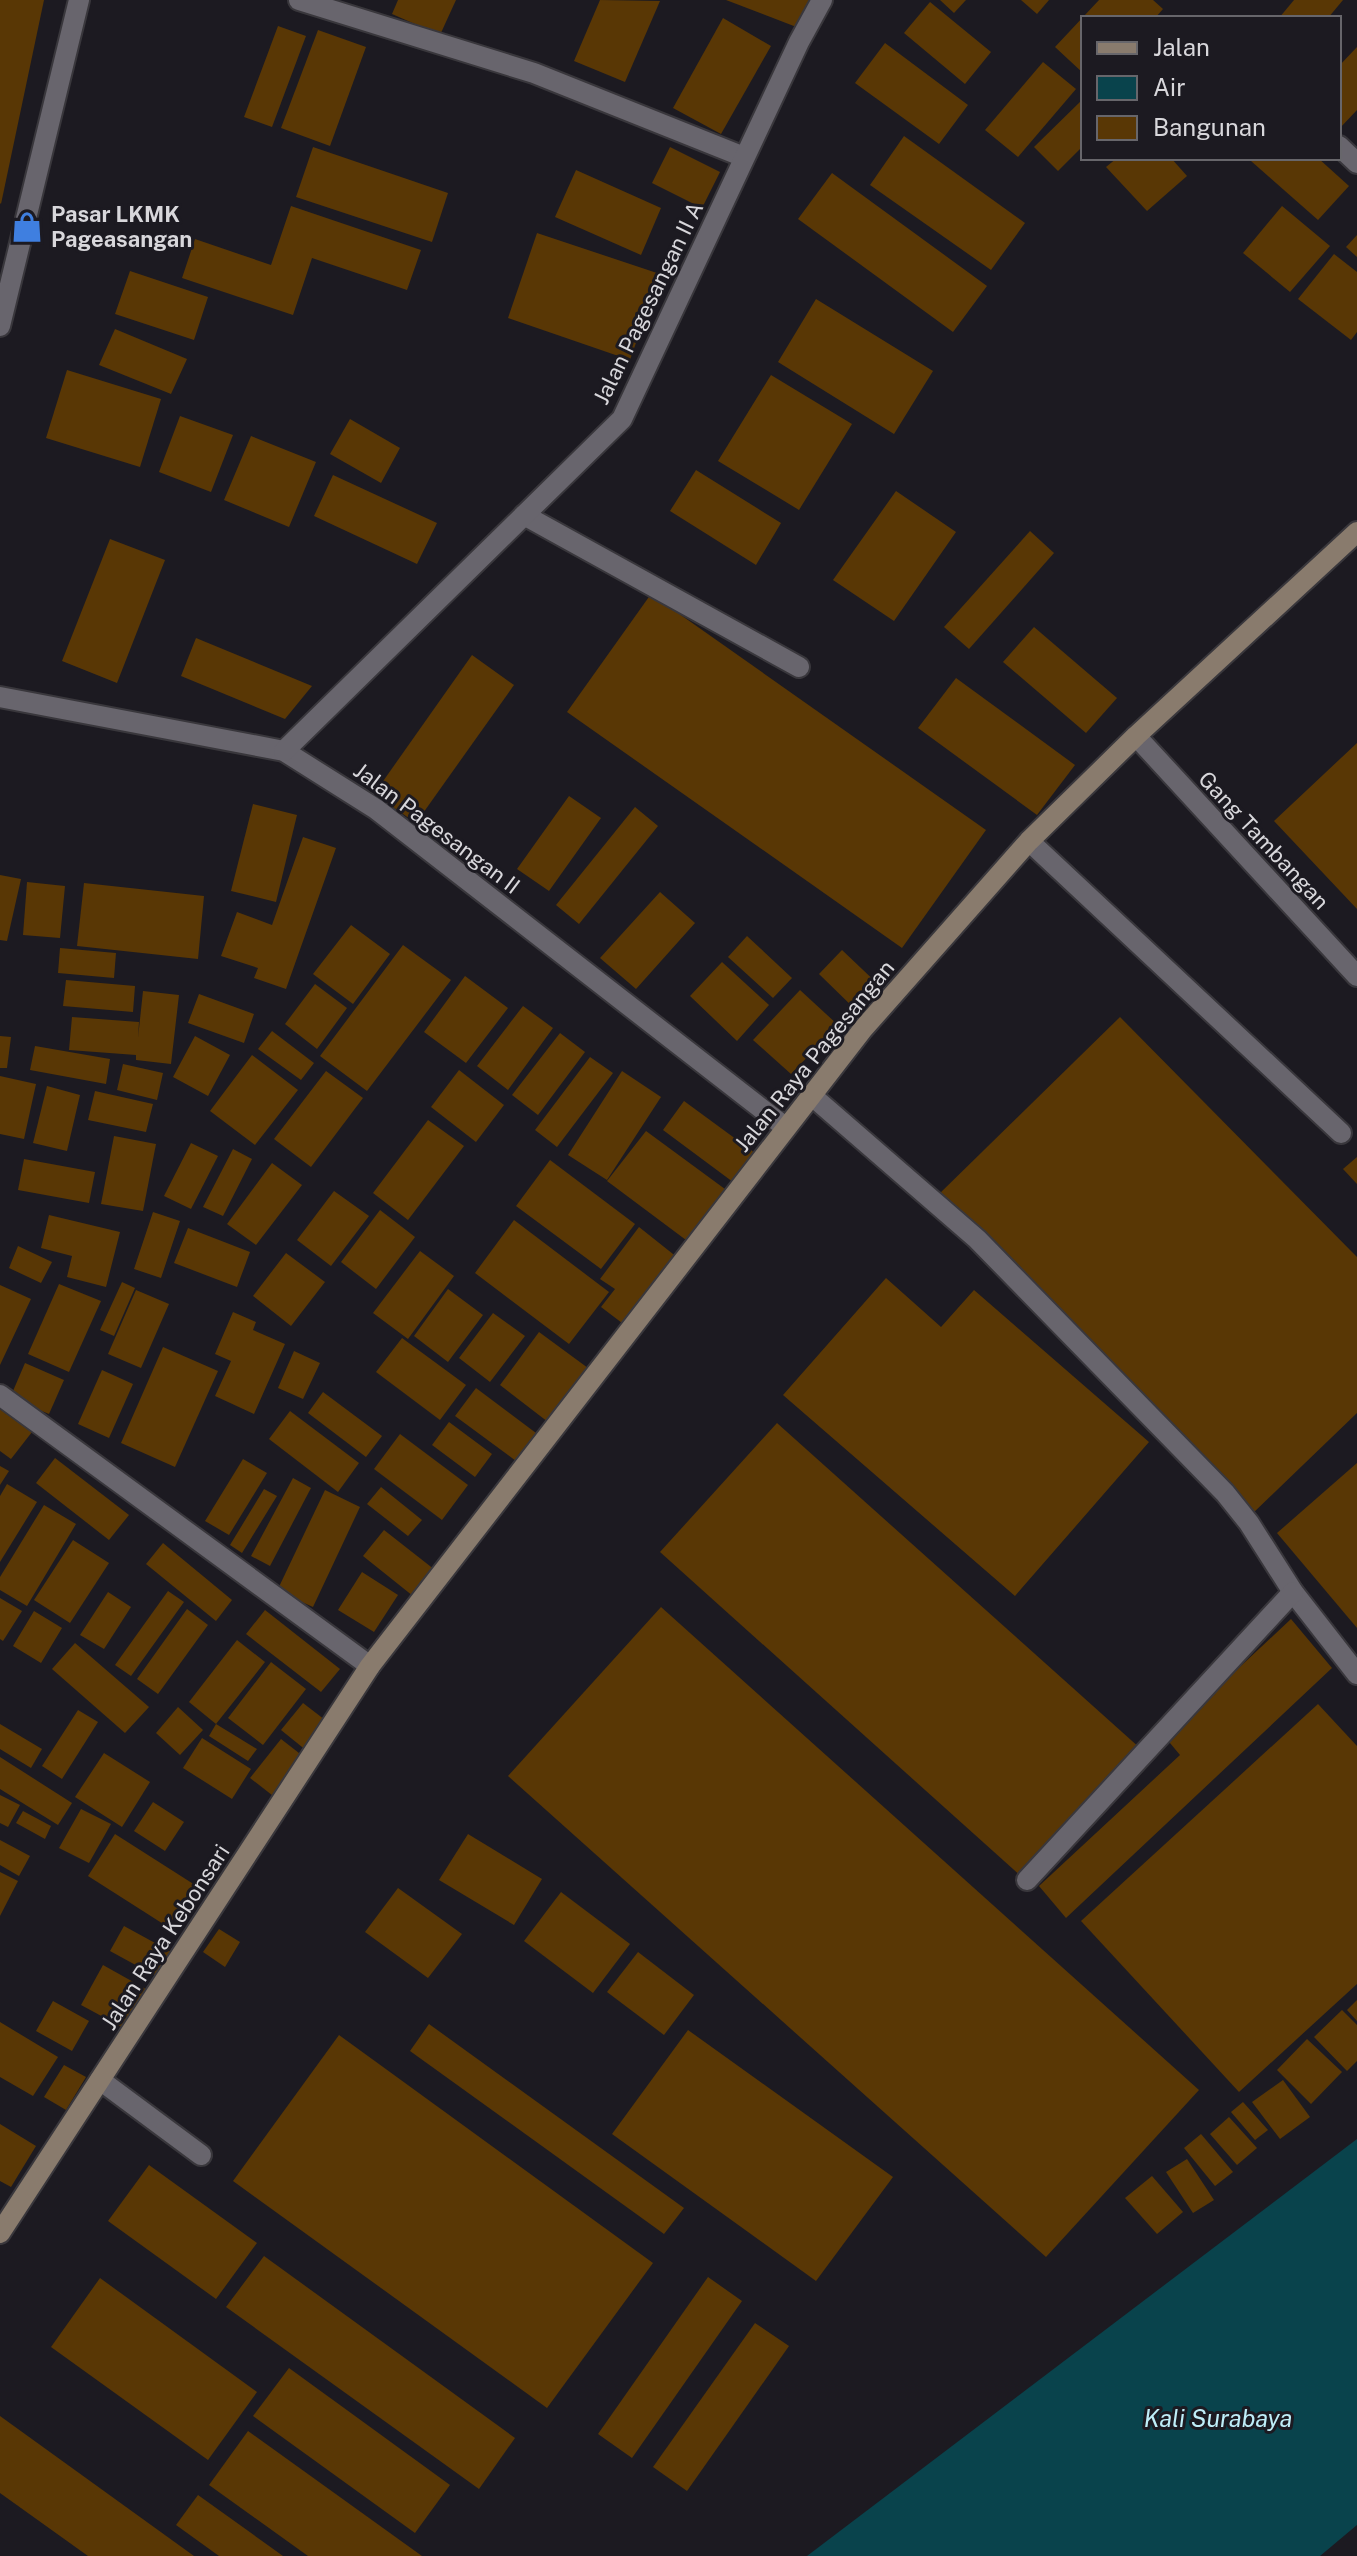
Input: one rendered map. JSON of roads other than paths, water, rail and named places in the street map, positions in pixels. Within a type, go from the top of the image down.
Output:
[{"type":"main road","name":"Jalan Raya Pagesangan","points":[[370,1666],[863,1029],[1029,841],[1136,736],[1357,532]]},
{"type":"main road","name":"Jalan Raya Kebonsari","points":[[0,2233],[370,1666]]},
{"type":"street","points":[[0,326],[79,0]]},
{"type":"street","points":[[299,0],[534,73],[744,157]]},
{"type":"street","name":"Jalan Pagesangan II A","points":[[284,751],[622,419],[744,157],[822,0]]},
{"type":"street","points":[[1341,148],[1357,163]]},
{"type":"street","points":[[524,515],[799,667]]},
{"type":"street","name":"Jalan Pagesangan II","points":[[0,697],[284,751],[376,809],[785,1127]]},
{"type":"street","name":"Gang Tambangan","points":[[1136,736],[1357,976]]},
{"type":"street","points":[[1029,841],[1341,1133]]},
{"type":"street","points":[[811,1095],[977,1239],[1225,1493],[1249,1523],[1293,1592],[1357,1674]]},
{"type":"street","points":[[0,1395],[370,1666]]},
{"type":"street","points":[[1027,1880],[1293,1592]]},
{"type":"street","points":[[100,2080],[201,2155]]},
{"type":"water","name":"Kali Surabaya","points":[[1357,2139],[1357,2525],[1320,2556],[807,2556]]},
{"type":"place","name":"Pasar LKMK Pageasangan","points":[[27,227]]}]
